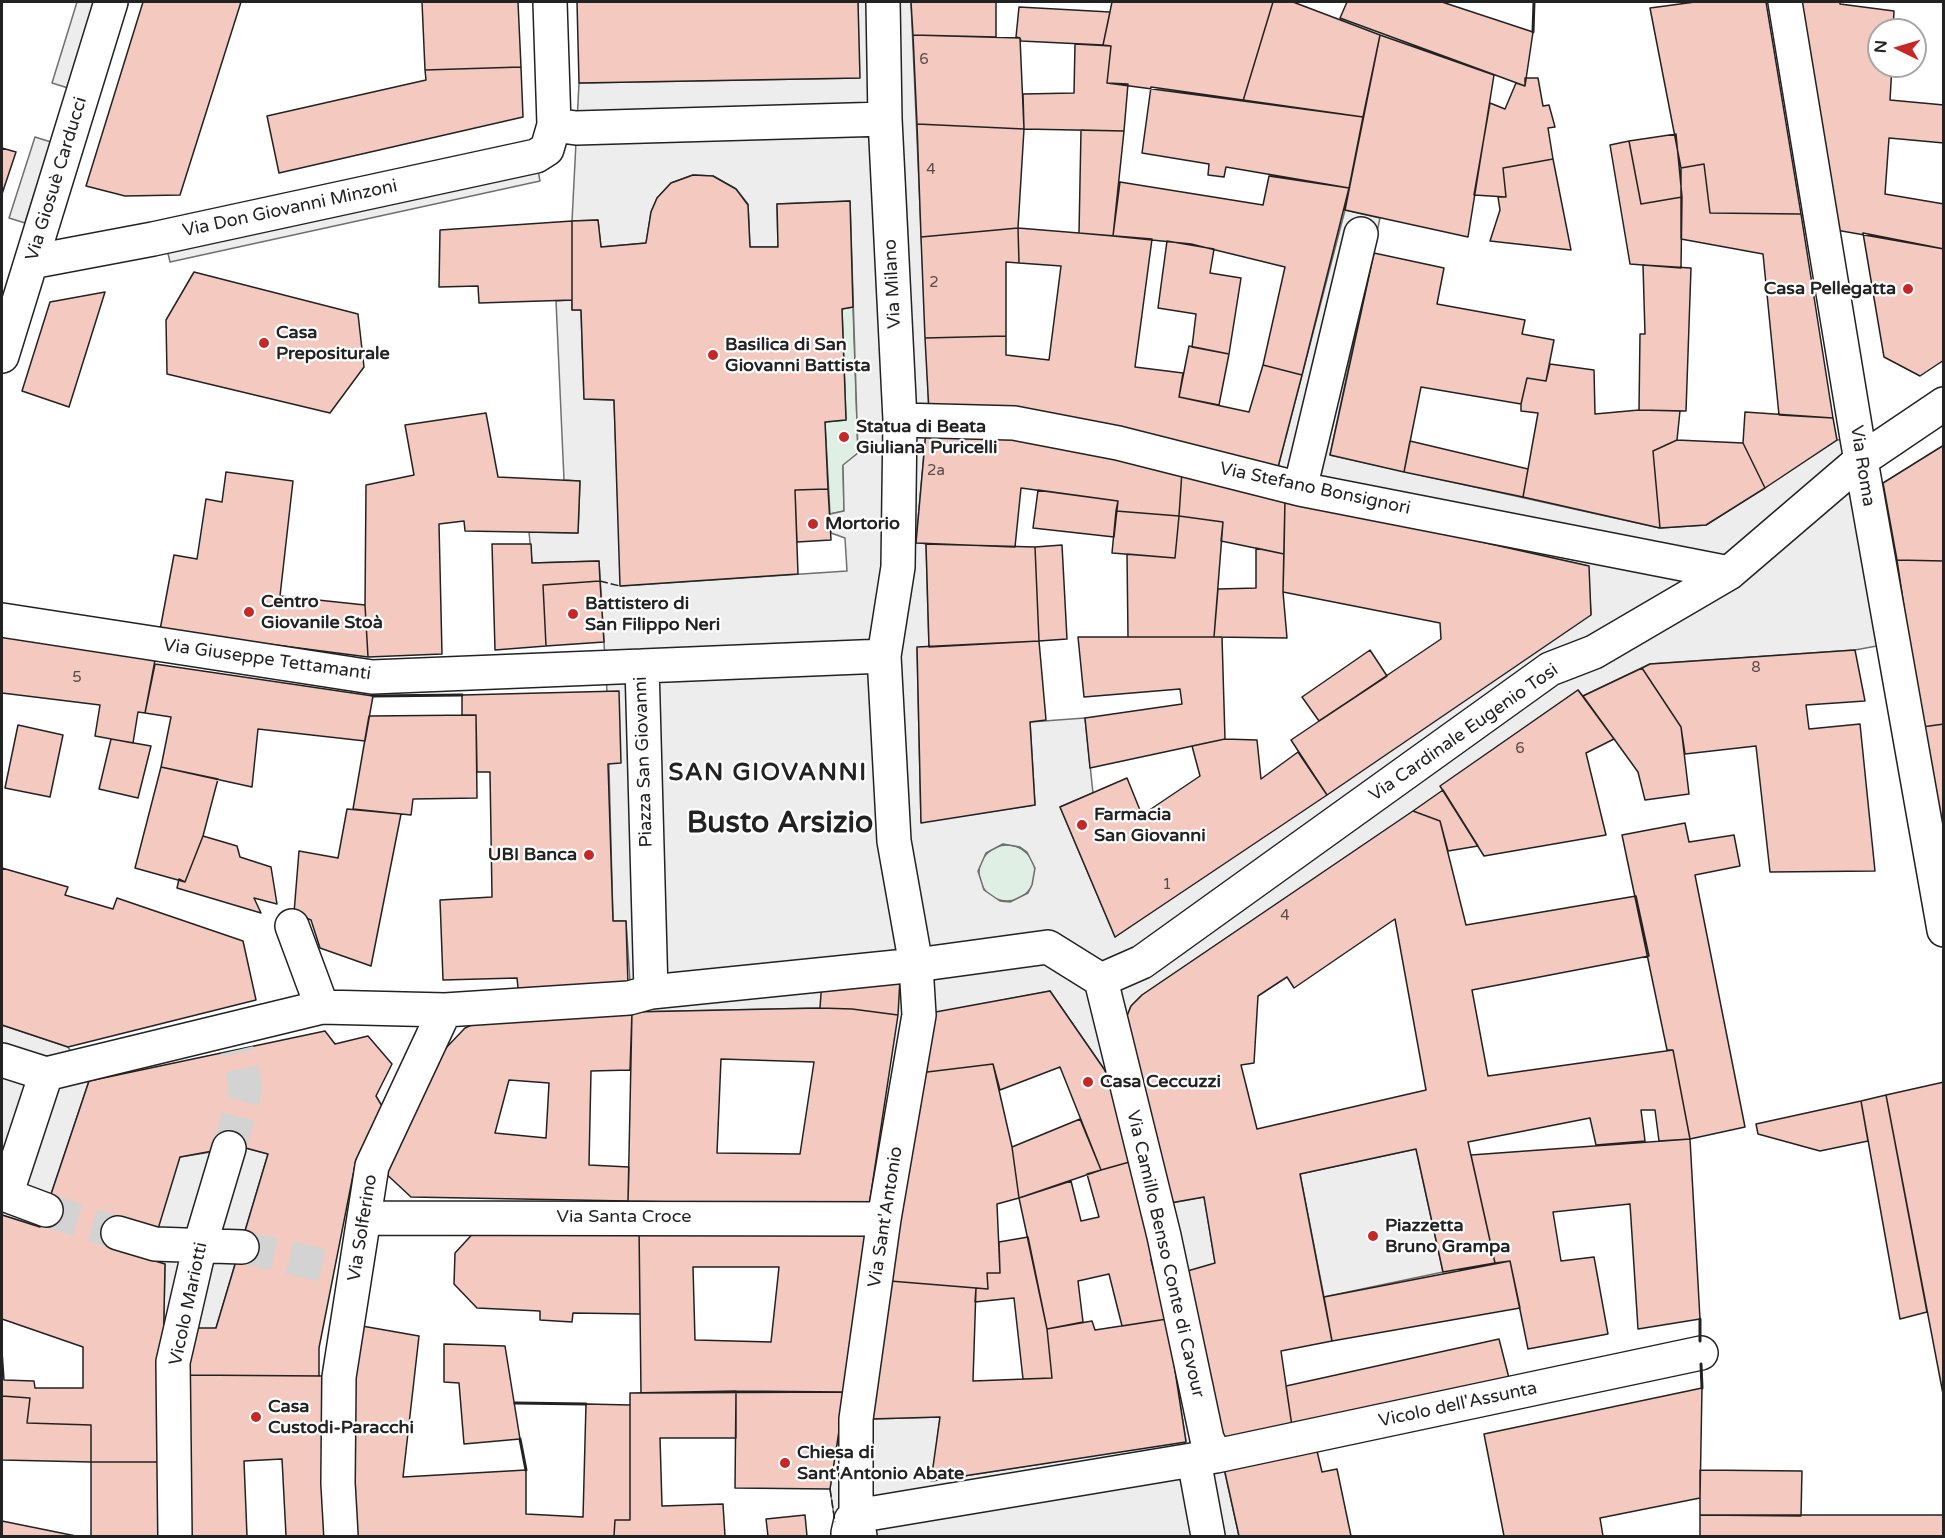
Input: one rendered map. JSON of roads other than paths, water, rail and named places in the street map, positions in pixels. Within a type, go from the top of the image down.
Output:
[{"type":"street","name":"Via Giosuè Carducci","points":[[2,356],[111,2]]},
{"type":"street","points":[[550,2],[551,137]]},
{"type":"street","name":"Via Milano","points":[[883,2],[885,119],[900,420],[898,567],[884,656]]},
{"type":"street","name":"Via Roma","points":[[1785,2],[1861,460],[1944,930]]},
{"type":"street","name":"Via Don Giovanni Minzoni","points":[[32,262],[153,239],[525,159],[551,137],[576,128],[885,119]]},
{"type":"street","points":[[1300,489],[1361,234]]},
{"type":"street","name":"Via Cardinale Eugenio Tosi","points":[[1101,980],[1142,962],[1551,669],[1594,652],[1729,573],[1861,460],[1944,404]]},
{"type":"street","name":"Via Stefano Bonsignori","points":[[900,420],[1014,423],[1118,443],[1300,489],[1729,573]]},
{"type":"street","name":"Via Giuseppe Tettamanti","points":[[2,620],[372,677],[642,666]]},
{"type":"street","points":[[884,656],[894,841],[916,965]]},
{"type":"street","name":"Piazza San Giovanni","points":[[640,995],[642,666],[884,656]]},
{"type":"street","points":[[292,926],[322,1007]]},
{"type":"street","points":[[2,1060],[46,1074],[234,1040],[322,1007],[445,1010],[640,995],[916,965],[1048,947],[1101,980]]},
{"type":"street","name":"Via Sant'Antonio","points":[[855,1530],[856,1419],[884,1219],[920,1015],[916,965]]},
{"type":"street","name":"Via Camillo Benso Conte di Cavour","points":[[1101,980],[1164,1236],[1207,1439],[1205,1458],[1208,1536]]},
{"type":"street","name":"Via Solferino","points":[[341,1536],[338,1483],[339,1377],[345,1270],[364,1218],[372,1166],[445,1010]]},
{"type":"street","points":[[46,1074],[4,1194],[46,1210]]},
{"type":"street","name":"Vicolo Mariotti","points":[[175,1536],[174,1362],[200,1245],[229,1148]]},
{"type":"street","name":"Via Santa Croce","points":[[364,1218],[884,1219]]},
{"type":"street","points":[[118,1233],[155,1244],[242,1247]]},
{"type":"street","name":"Vicolo dell'Assunta","points":[[855,1530],[1701,1353]]},
{"type":"tunnel","points":[[229,1148],[246,1089],[237,1050]]},
{"type":"tunnel","points":[[46,1210],[118,1233]]},
{"type":"tunnel","points":[[242,1247],[334,1268]]},
{"type":"place","name":"Casa Pellegatta","points":[[1908,289]]},
{"type":"place","name":"Casa Prepositurale","points":[[264,343]]},
{"type":"place","name":"Basilica di San Giovanni Battista","points":[[713,355]]},
{"type":"place","name":"Statua di Beata Giuliana Puricelli","points":[[844,437]]},
{"type":"place","name":"Mortorio","points":[[813,524]]},
{"type":"place","name":"Centro Giovanile Stoà","points":[[249,612]]},
{"type":"place","name":"Battistero di San Filippo Neri","points":[[573,614]]},
{"type":"place","name":"Farmacia San Giovanni","points":[[1082,825]]},
{"type":"place","name":"UBI Banca","points":[[589,855]]},
{"type":"place","name":"Casa Ceccuzzi","points":[[1088,1082]]},
{"type":"place","name":"Piazzetta Bruno Grampa","points":[[1373,1236]]},
{"type":"place","name":"Casa Custodi-Paracchi","points":[[256,1417]]},
{"type":"place","name":"Chiesa di Sant'Antonio Abate","points":[[785,1463]]},
{"type":"district","name":"SAN GIOVANNI","points":[[768,774]]},
{"type":"district","name":"Busto Arsizio","points":[[780,824]]}]
